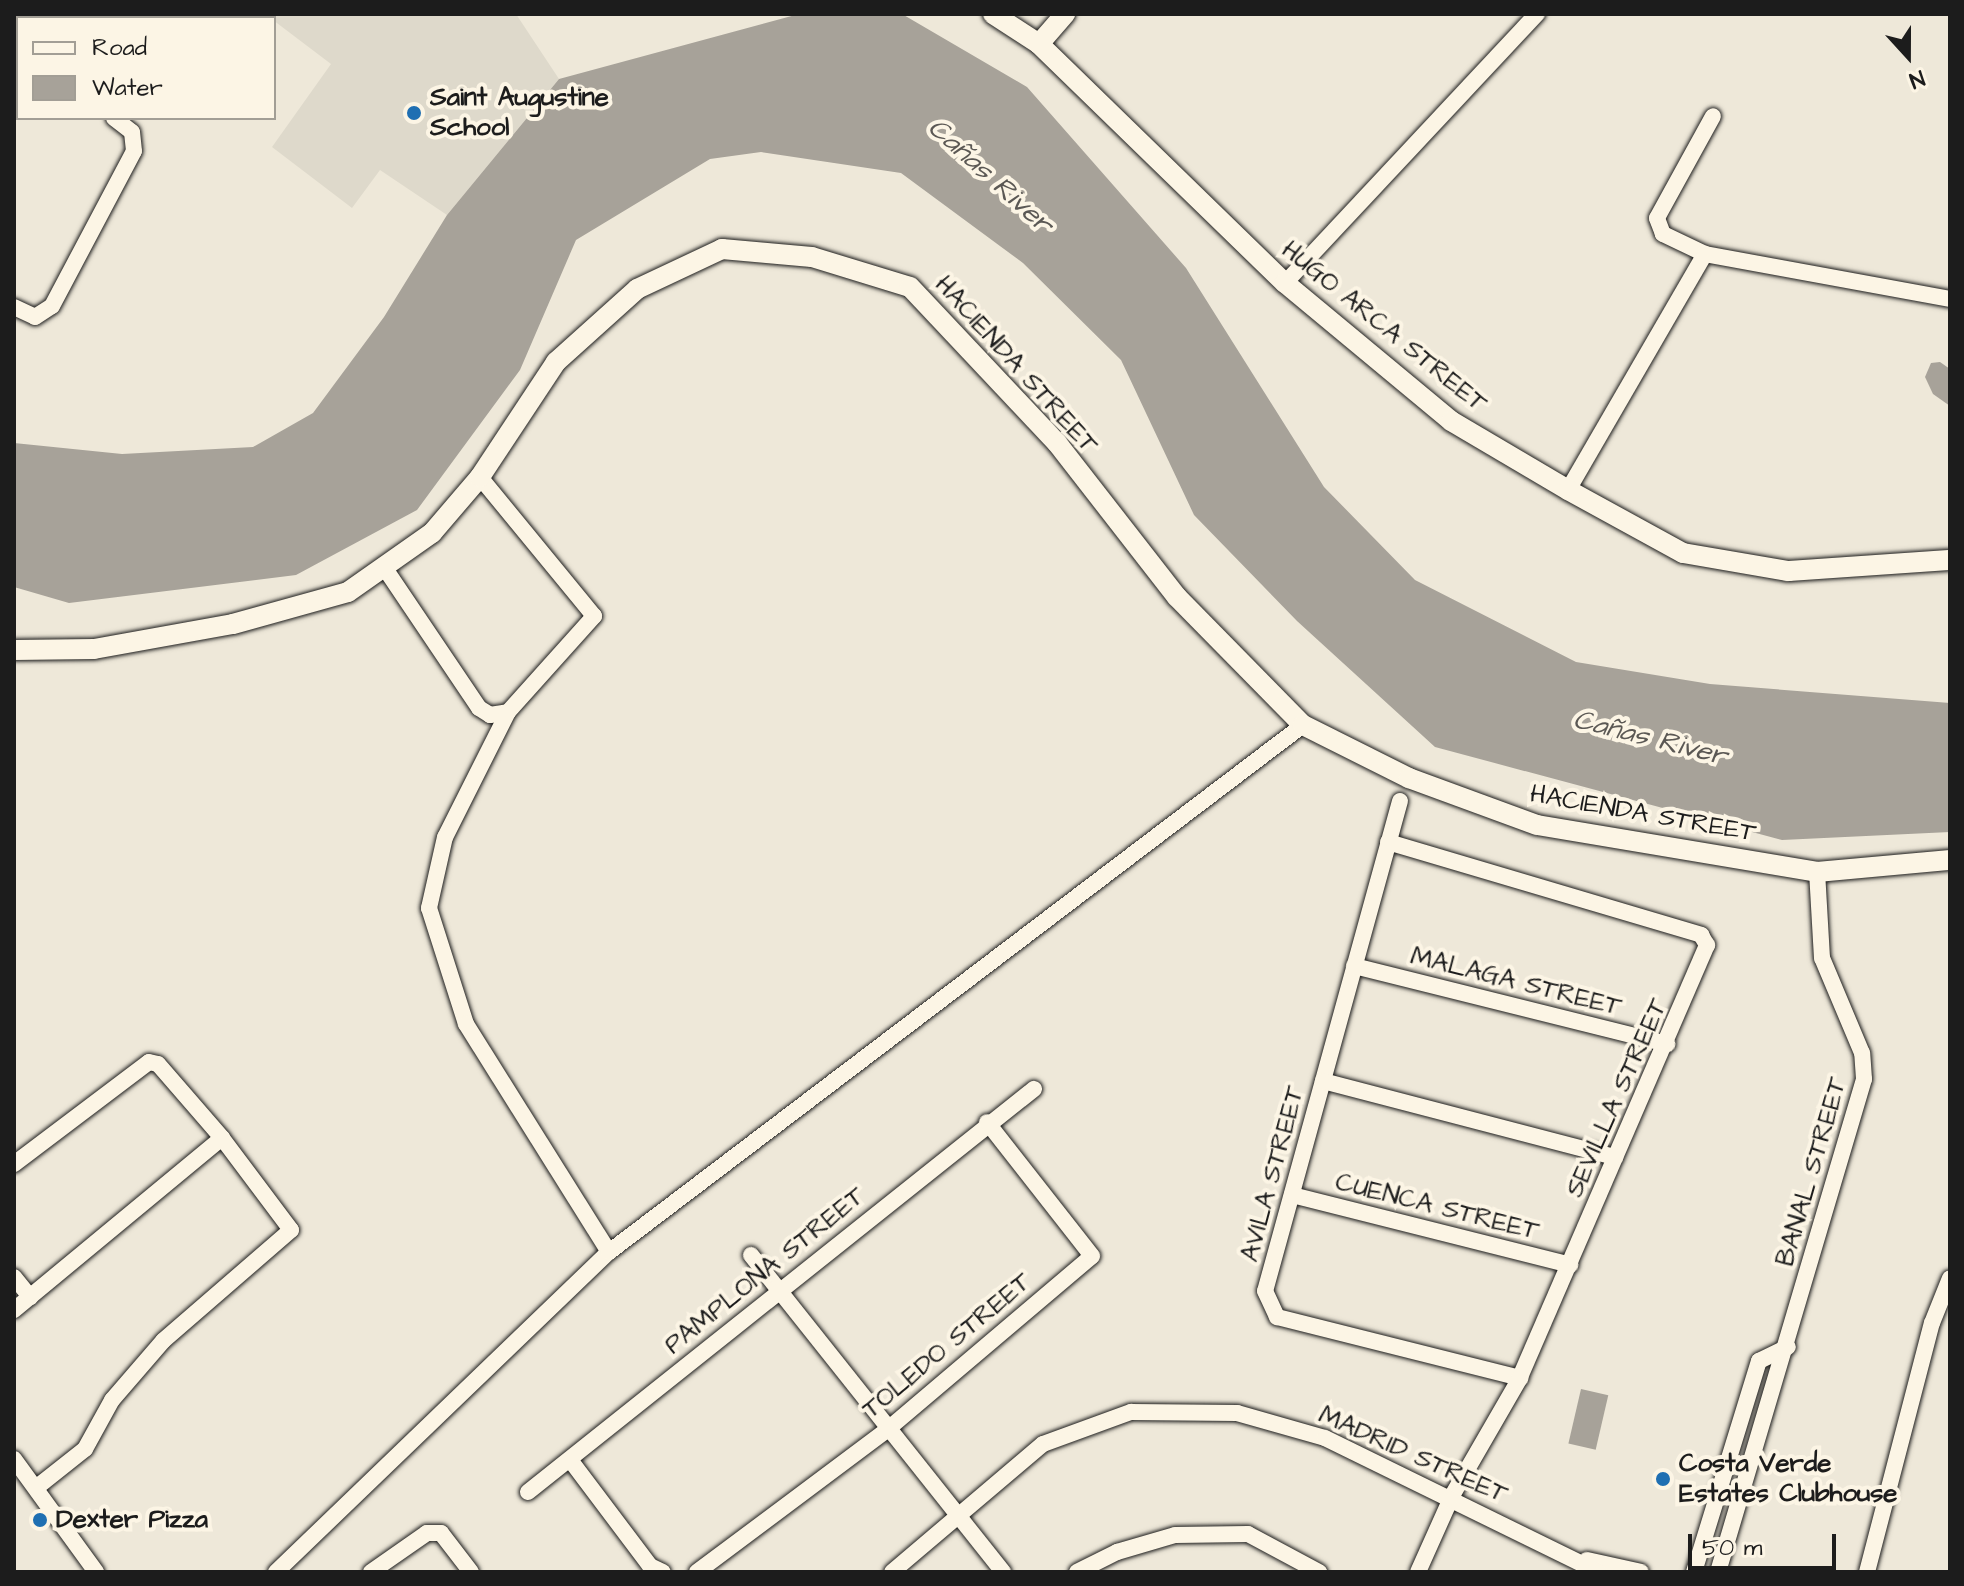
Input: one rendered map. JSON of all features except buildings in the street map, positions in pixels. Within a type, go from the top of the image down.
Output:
[{"type":"street","name":"HUGO ARCA STREET","points":[[993,14],[1039,44],[1285,283],[1451,421],[1568,490],[1683,553],[1788,571],[1950,560]]},
{"type":"street","points":[[1039,44],[1065,14]]},
{"type":"street","points":[[1285,283],[1537,14]]},
{"type":"street","points":[[1713,116],[1657,218],[1663,234],[1705,254],[1950,299]]},
{"type":"street","points":[[14,307],[35,317],[52,306],[135,143],[132,132],[117,120]]},
{"type":"street","name":"HACIENDA STREET","points":[[14,650],[94,649],[233,624],[348,592],[432,533],[480,477],[556,362],[637,289],[722,249],[826,262],[910,287],[1057,443],[1177,597],[1303,725],[1409,778],[1537,825],[1817,872],[1950,860]]},
{"type":"street","points":[[1568,490],[1705,254]]},
{"type":"street","points":[[480,477],[594,616],[508,712],[445,837],[429,908],[466,1024],[609,1252]]},
{"type":"street","points":[[384,567],[479,708],[490,715],[508,712]]},
{"type":"street","points":[[276,1572],[609,1252],[1303,725]]},
{"type":"street","name":"AVILA STREET","points":[[1400,801],[1265,1291],[1277,1317],[1520,1378]]},
{"type":"street","name":"SEVILLA STREET","points":[[1388,842],[1701,935],[1707,945],[1705,959],[1520,1378],[1452,1496],[1418,1572]]},
{"type":"street","name":"BANAL STREET","points":[[1718,1572],[1782,1368],[1865,1069],[1822,958],[1817,872]]},
{"type":"street","name":"MALAGA STREET","points":[[1354,966],[1667,1044]]},
{"type":"street","points":[[14,1164],[149,1062],[158,1064],[222,1138],[291,1230],[163,1341],[112,1400],[85,1449],[37,1487]]},
{"type":"street","points":[[1323,1081],[1615,1157]]},
{"type":"street","name":"PAMPLONA STREET","points":[[528,1492],[571,1461],[987,1122],[1034,1089]]},
{"type":"street","name":"TOLEDO STREET","points":[[697,1572],[888,1429],[1092,1256],[987,1122]]},
{"type":"street","points":[[14,1310],[222,1138]]},
{"type":"street","name":"CUENCA STREET","points":[[1292,1195],[1570,1265]]},
{"type":"street","points":[[751,1255],[776,1292],[1003,1572]]},
{"type":"street","points":[[14,1277],[30,1297]]},
{"type":"street","points":[[1867,1572],[1932,1323],[1950,1278]]},
{"type":"street","points":[[1694,1572],[1759,1361],[1788,1347]]},
{"type":"street","points":[[1759,1361],[1782,1368]]},
{"type":"street","name":"MADRID STREET","points":[[892,1572],[960,1518],[1043,1444],[1131,1412],[1237,1413],[1325,1438],[1452,1496],[1578,1558],[1598,1572]]},
{"type":"street","points":[[14,1459],[96,1572]]},
{"type":"street","points":[[571,1461],[650,1566],[663,1572]]},
{"type":"street","points":[[371,1572],[427,1533],[441,1533],[471,1572]]},
{"type":"street","points":[[1077,1572],[1117,1552],[1175,1535],[1248,1534],[1319,1572]]},
{"type":"street","name":"MADRID STREET","points":[[1578,1558],[1641,1572]]},
{"type":"shaded area","name":"Saint Augustine School","points":[[265,14],[516,14],[559,79],[447,215],[380,170],[352,208],[272,147],[331,64],[276,22],[276,16]]},
{"type":"water","name":"Cañas River","points":[[799,14],[902,14],[1027,87],[1186,268],[1324,487],[1415,580],[1576,662],[1710,684],[1950,703],[1950,832],[1782,840],[1435,747],[1297,621],[1194,515],[1121,360],[1023,263],[901,173],[761,152],[710,159],[576,240],[520,370],[417,510],[296,575],[69,603],[14,587],[14,443],[122,454],[253,447],[313,413],[384,317],[447,215],[559,79]]},
{"type":"water","points":[[1940,362],[1950,369],[1950,406],[1933,394],[1925,377],[1931,363]]},
{"type":"water","points":[[1581,1389],[1608,1395],[1596,1450],[1568,1444]]},
{"type":"place","name":"Saint Augustine School","points":[[414,113]]},
{"type":"place","name":"Costa Verde Estates Clubhouse","points":[[1663,1479]]},
{"type":"place","name":"Dexter Pizza","points":[[40,1520]]}]
